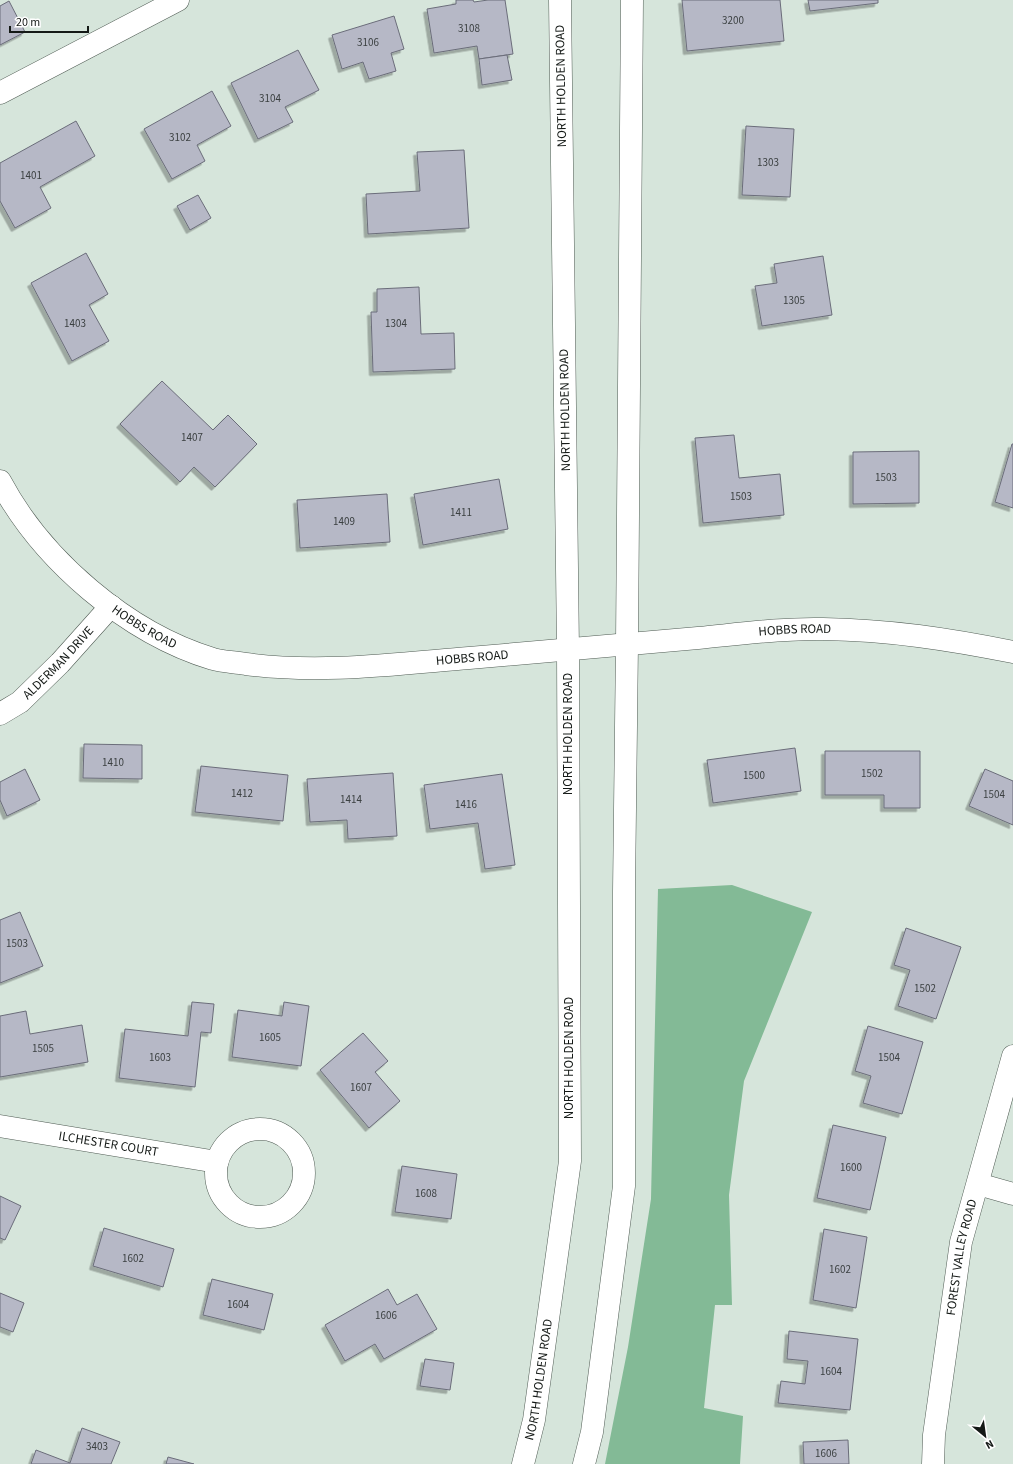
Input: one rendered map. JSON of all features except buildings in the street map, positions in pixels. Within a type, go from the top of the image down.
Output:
[{"type":"main road","points":[[0,93],[178,0]]},
{"type":"main road","name":"NORTH HOLDEN ROAD","points":[[523,1464],[534,1420],[570,1162],[568,650],[560,0]]},
{"type":"main road","points":[[584,1464],[592,1432],[624,1186],[624,891],[632,0]]},
{"type":"main road","name":"HOBBS ROAD","points":[[0,481],[23,517],[67,569],[111,606],[153,633],[188,649],[215,659],[269,667],[336,668],[568,650],[762,632],[819,629],[898,633],[955,640],[1013,652]]},
{"type":"main road","name":"ALDERMAN DRIVE","points":[[0,714],[20,702],[60,663],[111,606]]},
{"type":"main road","name":"FOREST VALLEY ROAD","points":[[933,1464],[934,1435],[961,1242],[1013,1056]]},
{"type":"main road","name":"ILCHESTER COURT","points":[[0,1126],[217,1162]]},
{"type":"main road","points":[[262,1129],[276,1132],[289,1140],[298,1151],[304,1165],[304,1180],[299,1194],[291,1205],[279,1213],[265,1217],[251,1216],[238,1211],[226,1202],[219,1190],[216,1176],[217,1162],[223,1148],[234,1137],[247,1131],[262,1129]]},
{"type":"main road","points":[[978,1184],[1013,1194]]},
{"type":"green space","points":[[732,885],[812,912],[744,1081],[729,1195],[732,1305],[715,1305],[704,1408],[743,1416],[740,1464],[605,1464],[628,1347],[651,1199],[658,889]]}]
